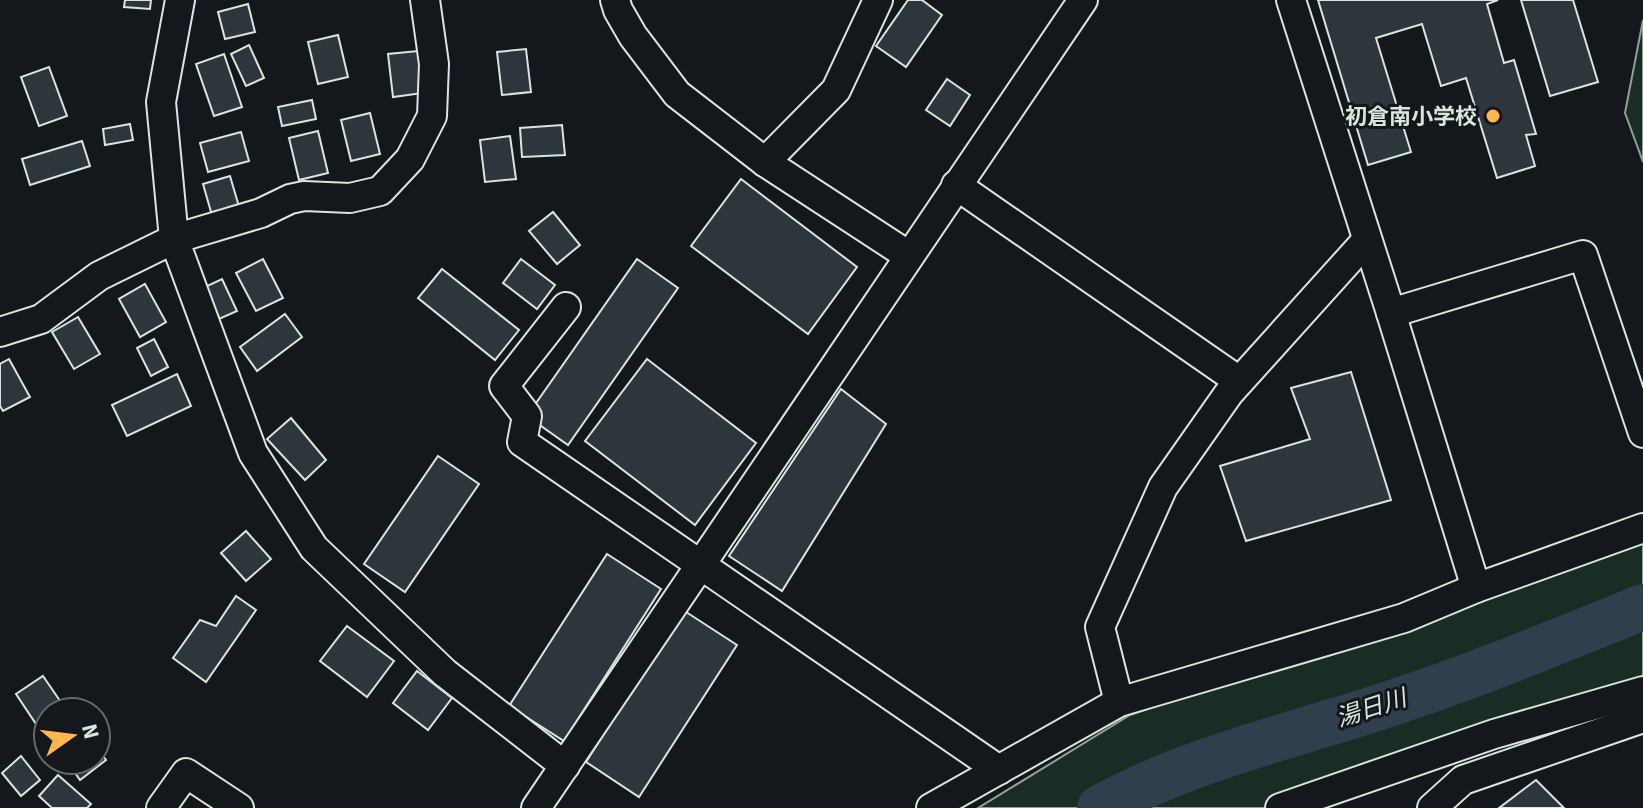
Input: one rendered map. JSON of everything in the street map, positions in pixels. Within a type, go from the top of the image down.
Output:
[{"type":"street","points":[[180,0],[161,102],[174,239],[253,453],[314,548],[445,673],[565,766]]},
{"type":"street","points":[[0,332],[41,319],[99,276],[174,239],[261,213],[290,199],[304,196],[350,198],[380,191],[410,159],[432,116],[434,64],[425,0]]},
{"type":"street","points":[[615,0],[633,36],[677,94],[765,162],[909,256]]},
{"type":"street","points":[[765,162],[836,90],[878,0]]},
{"type":"street","points":[[536,808],[1083,0]]},
{"type":"street","points":[[1291,0],[1476,588]]},
{"type":"street","points":[[956,185],[1239,381]]},
{"type":"street","points":[[1119,702],[1100,627],[1163,487],[1239,381],[1366,241]]},
{"type":"street","points":[[1391,313],[1583,255],[1643,433]]},
{"type":"street","points":[[566,307],[504,386],[527,416],[522,442],[999,770]]},
{"type":"street","points":[[931,808],[1119,702],[1404,618],[1476,588],[1643,528]]},
{"type":"street","points":[[1280,808],[1494,734],[1643,691]]},
{"type":"street","points":[[1432,808],[1463,780],[1643,718]]},
{"type":"street","points":[[161,808],[186,773],[239,808]]},
{"type":"green space","points":[[1643,20],[1643,162],[1625,113]]},
{"type":"green space","points":[[1643,538],[1643,678],[1288,808],[978,808],[1130,715]]},
{"type":"building","points":[[125,0],[151,0],[150,9],[124,7]]},
{"type":"building","points":[[908,0],[922,0],[942,15],[906,67],[876,46]]},
{"type":"building","points":[[1318,0],[1498,0],[1487,4],[1504,63],[1514,60],[1536,134],[1526,135],[1535,166],[1497,178],[1466,78],[1441,86],[1422,24],[1376,38],[1411,152],[1368,165]]},
{"type":"building","points":[[1521,0],[1573,0],[1598,82],[1550,96]]},
{"type":"building","points":[[248,4],[255,32],[225,39],[218,12]]},
{"type":"building","points":[[338,35],[348,77],[318,84],[308,42]]},
{"type":"building","points":[[249,45],[264,78],[246,86],[231,54]]},
{"type":"building","points":[[526,49],[531,92],[502,95],[497,52]]},
{"type":"building","points":[[418,51],[423,93],[393,97],[388,54]]},
{"type":"building","points":[[224,54],[242,107],[214,116],[196,64]]},
{"type":"building","points":[[49,67],[67,116],[39,126],[21,77]]},
{"type":"building","points":[[947,79],[970,95],[950,126],[926,110]]},
{"type":"building","points":[[312,100],[316,119],[282,126],[278,107]]},
{"type":"building","points":[[370,113],[380,154],[351,161],[341,120]]},
{"type":"building","points":[[130,124],[133,140],[105,145],[103,129]]},
{"type":"building","points":[[562,125],[565,155],[522,157],[520,128]]},
{"type":"building","points":[[318,131],[328,173],[299,180],[289,138]]},
{"type":"building","points":[[241,132],[249,161],[208,172],[200,143]]},
{"type":"building","points":[[510,136],[516,179],[485,182],[480,140]]},
{"type":"building","points":[[82,141],[90,166],[30,185],[22,159]]},
{"type":"building","points":[[230,176],[240,210],[213,219],[203,184]]},
{"type":"building","points":[[741,179],[857,267],[808,334],[691,246]]},
{"type":"building","points":[[553,212],[580,245],[557,264],[529,231]]},
{"type":"building","points":[[263,259],[283,298],[256,311],[236,273]]},
{"type":"building","points":[[521,259],[555,285],[537,309],[503,283]]},
{"type":"building","points":[[637,259],[678,288],[568,445],[527,416]]},
{"type":"building","points":[[442,269],[519,330],[495,360],[418,298]]},
{"type":"building","points":[[222,279],[237,311],[219,319],[205,287]]},
{"type":"building","points":[[145,284],[166,322],[140,337],[119,299]]},
{"type":"building","points":[[285,314],[302,337],[257,371],[240,347]]},
{"type":"building","points":[[78,317],[100,354],[74,369],[52,332]]},
{"type":"building","points":[[154,339],[168,367],[151,376],[137,348]]},
{"type":"building","points":[[9,359],[30,397],[3,411],[0,406],[0,364]]},
{"type":"building","points":[[647,359],[756,443],[695,525],[585,441]]},
{"type":"building","points":[[1351,372],[1391,500],[1246,541],[1220,466],[1310,439],[1291,388]]},
{"type":"building","points":[[177,374],[191,406],[127,436],[112,405]]},
{"type":"building","points":[[841,389],[886,424],[782,591],[729,556]]},
{"type":"building","points":[[291,418],[326,460],[305,480],[267,439]]},
{"type":"building","points":[[438,456],[479,484],[405,592],[364,564]]},
{"type":"building","points":[[246,531],[271,559],[246,581],[221,553]]},
{"type":"building","points":[[607,554],[661,589],[564,741],[509,706]]},
{"type":"building","points":[[236,596],[256,610],[206,682],[173,658],[200,620],[216,626]]},
{"type":"building","points":[[683,610],[737,645],[639,797],[586,762]]},
{"type":"building","points":[[347,626],[394,661],[367,697],[320,661]]},
{"type":"building","points":[[417,671],[452,698],[428,730],[393,703]]},
{"type":"building","points":[[43,676],[57,696],[32,696],[32,718],[16,694]]},
{"type":"building","points":[[21,756],[32,770],[32,776],[40,780],[21,796],[2,773]]},
{"type":"building","points":[[59,776],[91,804],[87,808],[52,808],[39,796]]},
{"type":"building","points":[[1536,780],[1564,808],[1499,808]]},
{"type":"waterway","name":"湯日川","points":[[1100,808],[1135,790],[1208,761],[1429,690],[1643,607]]},
{"type":"place","name":"初倉南小学校","points":[[1493,116]]}]
